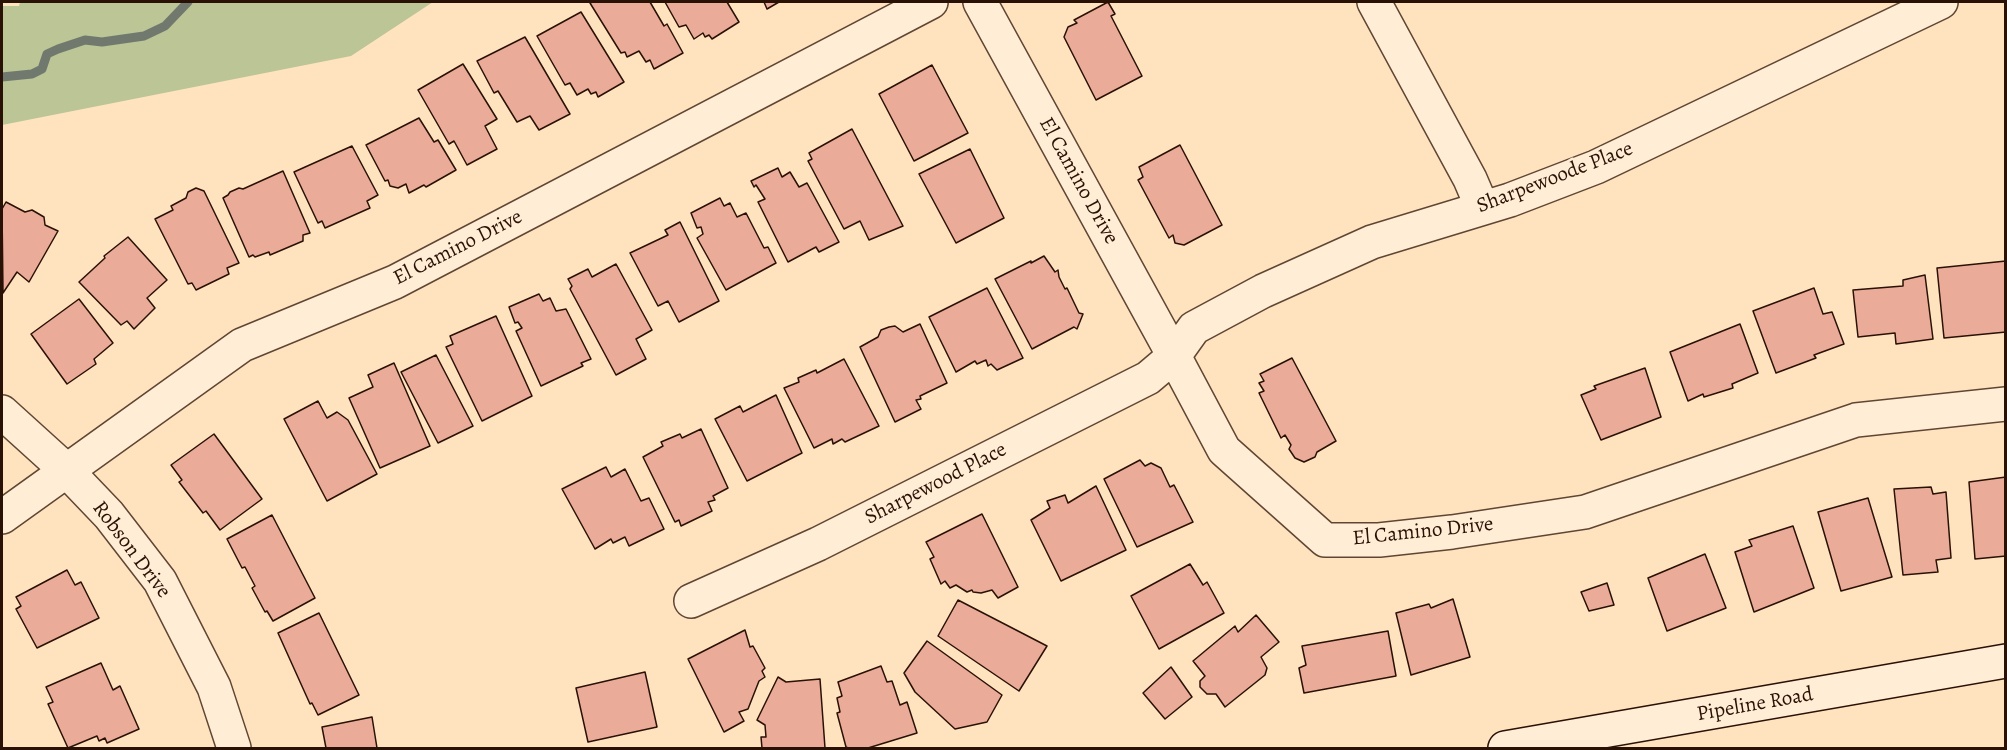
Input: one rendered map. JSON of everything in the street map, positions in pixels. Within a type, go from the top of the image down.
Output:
[{"type":"street","name":"El Camino Drive","points":[[2,517],[242,345],[395,282],[931,2]]},
{"type":"street","name":"El Camino Drive","points":[[980,2],[1224,450],[1324,540],[1379,540],[1452,532],[1585,512],[1856,420],[2006,404]]},
{"type":"street","points":[[1374,2],[1470,179],[1482,207]]},
{"type":"street","name":"Sharpewoode Place","points":[[1174,356],[1194,328],[1263,291],[1372,242],[1509,200],[1596,167],[1941,2]]},
{"type":"street","name":"Sharpewood Place","points":[[691,601],[818,544],[1148,378],[1174,356]]},
{"type":"street","name":"Robson Drive","points":[[2,412],[66,470],[109,515],[160,581],[214,687],[234,748]]},
{"type":"street","name":"Pipeline Road","points":[[1505,748],[2006,660]]},
{"type":"green space","points":[[20,2],[433,2],[351,56],[2,125],[2,6],[19,6]]},
{"type":"building","points":[[650,2],[664,26],[667,24],[683,53],[654,69],[650,60],[646,62],[639,51],[627,57],[625,52],[621,53],[590,3]]},
{"type":"building","points":[[665,2],[727,2],[739,22],[712,39],[709,35],[705,37],[703,33],[694,39],[686,25],[679,27]]},
{"type":"building","points":[[764,2],[779,2],[767,9]]},
{"type":"building","points":[[1108,2],[1115,14],[1111,16],[1142,76],[1096,100],[1064,37],[1068,27],[1077,23],[1074,20]]},
{"type":"building","points":[[581,12],[624,82],[598,97],[596,92],[591,94],[588,89],[577,95],[570,83],[565,85],[537,36]]},
{"type":"building","points":[[525,37],[570,114],[539,130],[530,116],[517,122],[498,91],[494,93],[477,61]]},
{"type":"building","points":[[463,64],[497,119],[485,126],[497,149],[467,165],[454,141],[449,144],[418,90]]},
{"type":"building","points":[[932,65],[968,133],[914,161],[879,94]]},
{"type":"building","points":[[419,118],[434,142],[438,140],[456,170],[426,187],[424,185],[409,193],[406,184],[398,188],[390,186],[388,180],[385,181],[366,145]]},
{"type":"building","points":[[852,129],[903,226],[869,240],[860,221],[844,229],[808,161],[812,159],[809,153]]},
{"type":"building","points":[[1180,145],[1222,225],[1184,245],[1175,243],[1173,235],[1169,238],[1138,180],[1143,177],[1139,167]]},
{"type":"building","points":[[352,146],[378,195],[367,201],[370,208],[325,228],[322,221],[318,223],[294,172]]},
{"type":"building","points":[[970,149],[1004,218],[956,243],[919,174]]},
{"type":"building","points":[[778,168],[782,177],[790,172],[799,187],[807,183],[839,242],[819,252],[816,247],[788,262],[758,202],[765,199],[751,181]]},
{"type":"building","points":[[283,171],[310,233],[303,235],[303,241],[270,255],[269,252],[249,257],[223,198],[230,192],[239,188],[243,189]]},
{"type":"building","points":[[196,188],[204,191],[239,263],[227,268],[229,274],[196,290],[192,283],[188,284],[155,219],[173,210],[171,206],[186,198],[188,192]]},
{"type":"building","points":[[720,198],[724,206],[730,203],[737,217],[746,213],[764,248],[768,247],[776,263],[726,290],[697,238],[703,234],[701,227],[697,228],[691,213]]},
{"type":"building","points":[[6,202],[25,212],[32,210],[44,217],[45,225],[58,231],[29,282],[17,272],[3,293],[2,209]]},
{"type":"building","points":[[680,222],[719,301],[679,322],[668,301],[658,306],[630,253],[668,235],[665,230]]},
{"type":"building","points":[[128,237],[167,280],[147,298],[155,308],[134,329],[127,321],[121,325],[79,282],[105,258],[104,256]]},
{"type":"building","points":[[1044,256],[1055,272],[1058,270],[1065,289],[1067,288],[1079,313],[1083,314],[1077,329],[1074,327],[1032,349],[995,279]]},
{"type":"building","points":[[2006,261],[2006,332],[1944,338],[1937,268]]},
{"type":"building","points":[[616,264],[652,330],[636,339],[646,359],[616,375],[570,289],[572,286],[568,279],[588,269],[592,277]]},
{"type":"building","points":[[1925,275],[1933,339],[1896,344],[1895,333],[1858,337],[1853,290],[1903,286],[1903,280]]},
{"type":"building","points":[[987,288],[1023,358],[997,370],[991,364],[988,366],[986,360],[977,364],[975,361],[956,372],[929,317]]},
{"type":"building","points":[[1814,288],[1823,314],[1832,312],[1844,344],[1814,355],[1816,358],[1776,373],[1753,311]]},
{"type":"building","points":[[539,294],[543,301],[550,298],[556,311],[566,309],[591,359],[581,363],[583,366],[541,386],[516,331],[522,328],[518,322],[515,323],[509,307]]},
{"type":"building","points":[[79,299],[113,343],[94,359],[96,364],[67,384],[31,334]]},
{"type":"building","points":[[496,316],[532,396],[482,421],[446,347],[453,344],[450,336]]},
{"type":"building","points":[[920,324],[947,383],[920,396],[921,399],[916,400],[921,409],[895,422],[860,347],[878,337],[881,330],[895,326],[903,332]]},
{"type":"building","points":[[1740,324],[1758,373],[1732,384],[1733,388],[1704,397],[1703,394],[1688,401],[1670,352]]},
{"type":"building","points":[[436,355],[473,426],[438,443],[401,372]]},
{"type":"building","points":[[1292,358],[1336,441],[1317,452],[1315,457],[1304,462],[1295,458],[1289,449],[1291,445],[1285,435],[1281,438],[1259,393],[1264,391],[1259,383],[1264,381],[1260,374]]},
{"type":"building","points":[[844,359],[879,426],[845,442],[842,439],[833,444],[832,439],[814,448],[784,388],[799,382],[798,378],[816,370],[817,373]]},
{"type":"building","points":[[394,363],[430,446],[380,468],[349,398],[373,387],[368,375]]},
{"type":"building","points":[[1645,368],[1661,417],[1601,440],[1581,395],[1596,389],[1594,386]]},
{"type":"building","points":[[776,395],[802,453],[747,481],[715,419],[740,406],[743,412]]},
{"type":"building","points":[[318,401],[327,418],[337,412],[348,420],[377,474],[327,501],[284,419]]},
{"type":"building","points":[[701,429],[728,488],[713,496],[715,500],[708,502],[712,511],[681,526],[679,520],[675,522],[643,457],[663,446],[661,442],[680,434],[682,438]]},
{"type":"building","points":[[214,434],[262,499],[220,530],[206,511],[203,513],[179,482],[182,480],[171,465]]},
{"type":"building","points":[[1140,460],[1145,466],[1151,463],[1161,468],[1170,487],[1174,485],[1193,522],[1137,547],[1104,479]]},
{"type":"building","points":[[606,467],[611,477],[625,469],[641,501],[649,498],[664,529],[629,546],[625,537],[613,543],[611,539],[595,549],[562,489]]},
{"type":"building","points":[[2006,477],[2006,556],[1975,559],[1969,482]]},
{"type":"building","points":[[1096,486],[1126,550],[1061,581],[1031,520],[1050,508],[1047,501],[1065,495],[1068,503]]},
{"type":"building","points":[[1931,487],[1933,494],[1946,492],[1951,558],[1936,560],[1938,572],[1903,575],[1894,489]]},
{"type":"building","points":[[1868,498],[1892,577],[1841,591],[1818,512]]},
{"type":"building","points":[[982,514],[1018,587],[998,598],[992,590],[981,593],[972,590],[967,592],[956,585],[950,588],[945,581],[941,584],[930,559],[934,557],[926,542]]},
{"type":"building","points":[[272,515],[315,598],[273,621],[267,611],[265,612],[252,588],[255,586],[245,567],[242,568],[227,539]]},
{"type":"building","points":[[1793,526],[1814,588],[1754,612],[1735,552],[1752,546],[1749,540]]},
{"type":"building","points":[[1705,554],[1726,608],[1667,631],[1648,578]]},
{"type":"building","points":[[1190,564],[1203,585],[1207,582],[1224,613],[1159,649],[1131,596]]},
{"type":"building","points":[[67,570],[75,585],[81,582],[99,618],[37,648],[16,609],[21,606],[16,597]]},
{"type":"building","points":[[1607,583],[1614,605],[1589,611],[1581,592]]},
{"type":"building","points":[[1453,599],[1470,657],[1411,675],[1396,613],[1429,604],[1431,608]]},
{"type":"building","points":[[958,600],[1047,646],[1019,691],[938,636]]},
{"type":"building","points":[[319,613],[359,695],[318,715],[312,703],[310,704],[278,633]]},
{"type":"building","points":[[1256,615],[1279,642],[1261,657],[1267,668],[1265,675],[1225,707],[1216,694],[1207,694],[1200,687],[1200,681],[1205,676],[1193,661],[1235,626],[1238,632]]},
{"type":"building","points":[[745,630],[750,647],[753,646],[765,668],[762,671],[765,677],[759,681],[748,709],[739,712],[744,721],[724,732],[688,659]]},
{"type":"building","points":[[1388,631],[1396,676],[1304,693],[1299,668],[1306,665],[1302,646]]},
{"type":"building","points":[[927,641],[1002,695],[987,722],[955,729],[915,692],[904,673]]},
{"type":"building","points":[[101,663],[113,690],[120,686],[139,729],[107,743],[105,738],[99,741],[97,736],[68,748],[48,704],[53,702],[46,687]]},
{"type":"building","points":[[881,666],[887,682],[892,681],[900,705],[907,702],[917,733],[868,748],[848,748],[837,713],[840,712],[837,698],[842,696],[838,682]]},
{"type":"building","points":[[1171,667],[1192,697],[1165,719],[1143,693]]},
{"type":"building","points":[[645,672],[657,727],[588,742],[576,688]]},
{"type":"building","points":[[778,677],[786,682],[820,679],[825,748],[762,748],[761,737],[766,737],[765,725],[757,720]]},
{"type":"building","points":[[372,717],[377,748],[326,748],[322,727]]},
{"type":"waterway","points":[[2,77],[32,74],[42,69],[47,54],[85,40],[102,42],[144,36],[165,26],[188,2]]}]
